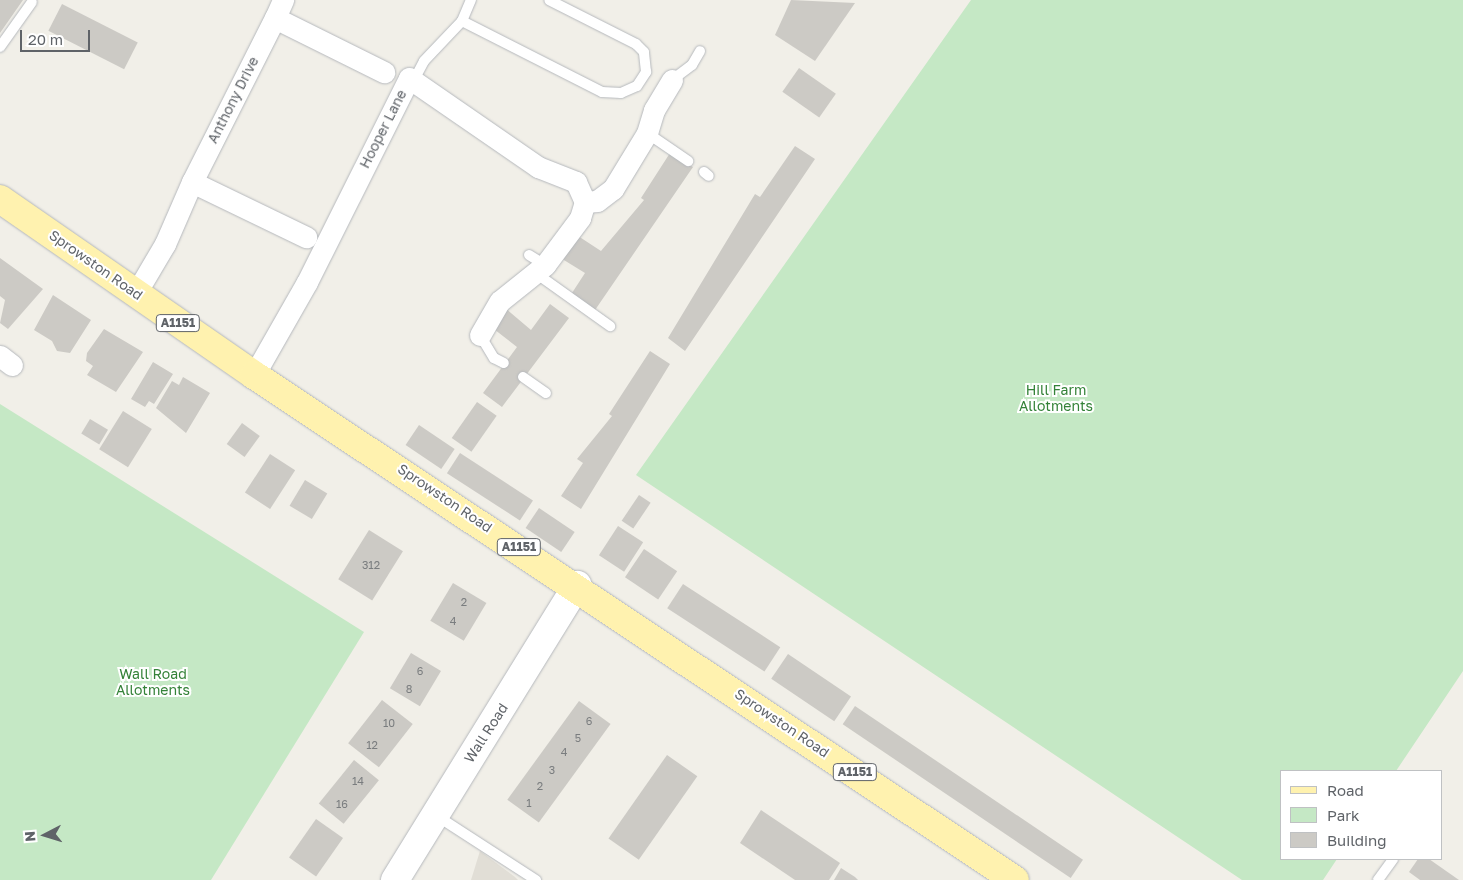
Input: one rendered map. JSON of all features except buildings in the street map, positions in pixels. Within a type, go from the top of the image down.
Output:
[{"type":"main road","name":"Sprowston Road","points":[[0,199],[254,375],[577,586],[1015,880]]},
{"type":"street","name":"Anthony Drive","points":[[136,293],[165,244],[192,182],[279,9],[384,72]]},
{"type":"street","name":"Hooper Lane","points":[[254,375],[307,282],[409,78],[538,166],[576,182],[585,202]]},
{"type":"street","points":[[480,335],[500,301],[537,265],[580,218],[585,202],[597,201],[613,189],[647,134],[654,110],[672,80]]},
{"type":"street","points":[[192,182],[306,237]]},
{"type":"street","name":"Wall Road","points":[[395,880],[434,814],[577,586]]},
{"type":"lane","points":[[414,80],[424,61],[462,21],[471,0]]},
{"type":"lane","points":[[462,21],[602,92],[621,93],[637,86],[646,72],[644,52],[636,44],[549,0]]},
{"type":"lane","points":[[0,47],[32,2]]},
{"type":"lane","points":[[672,80],[692,65],[700,51]]},
{"type":"lane","points":[[647,134],[688,161]]},
{"type":"lane","points":[[537,265],[610,326]]},
{"type":"lane","points":[[480,335],[494,358],[504,363]]},
{"type":"lane","points":[[523,377],[546,392]]},
{"type":"lane","points":[[434,814],[536,880]]},
{"type":"lane","points":[[1378,880],[1392,860]]},
{"type":"shaded area","points":[[480,851],[515,877],[518,880],[471,880]]},
{"type":"green space","name":"Hill Farm Allotments","points":[[971,0],[1463,0],[1463,671],[1397,770],[1280,770],[1280,860],[1336,860],[1323,880],[1242,880],[636,475]]},
{"type":"green space","name":"Wall Road Allotments","points":[[0,404],[364,632],[211,880],[0,880]]}]
